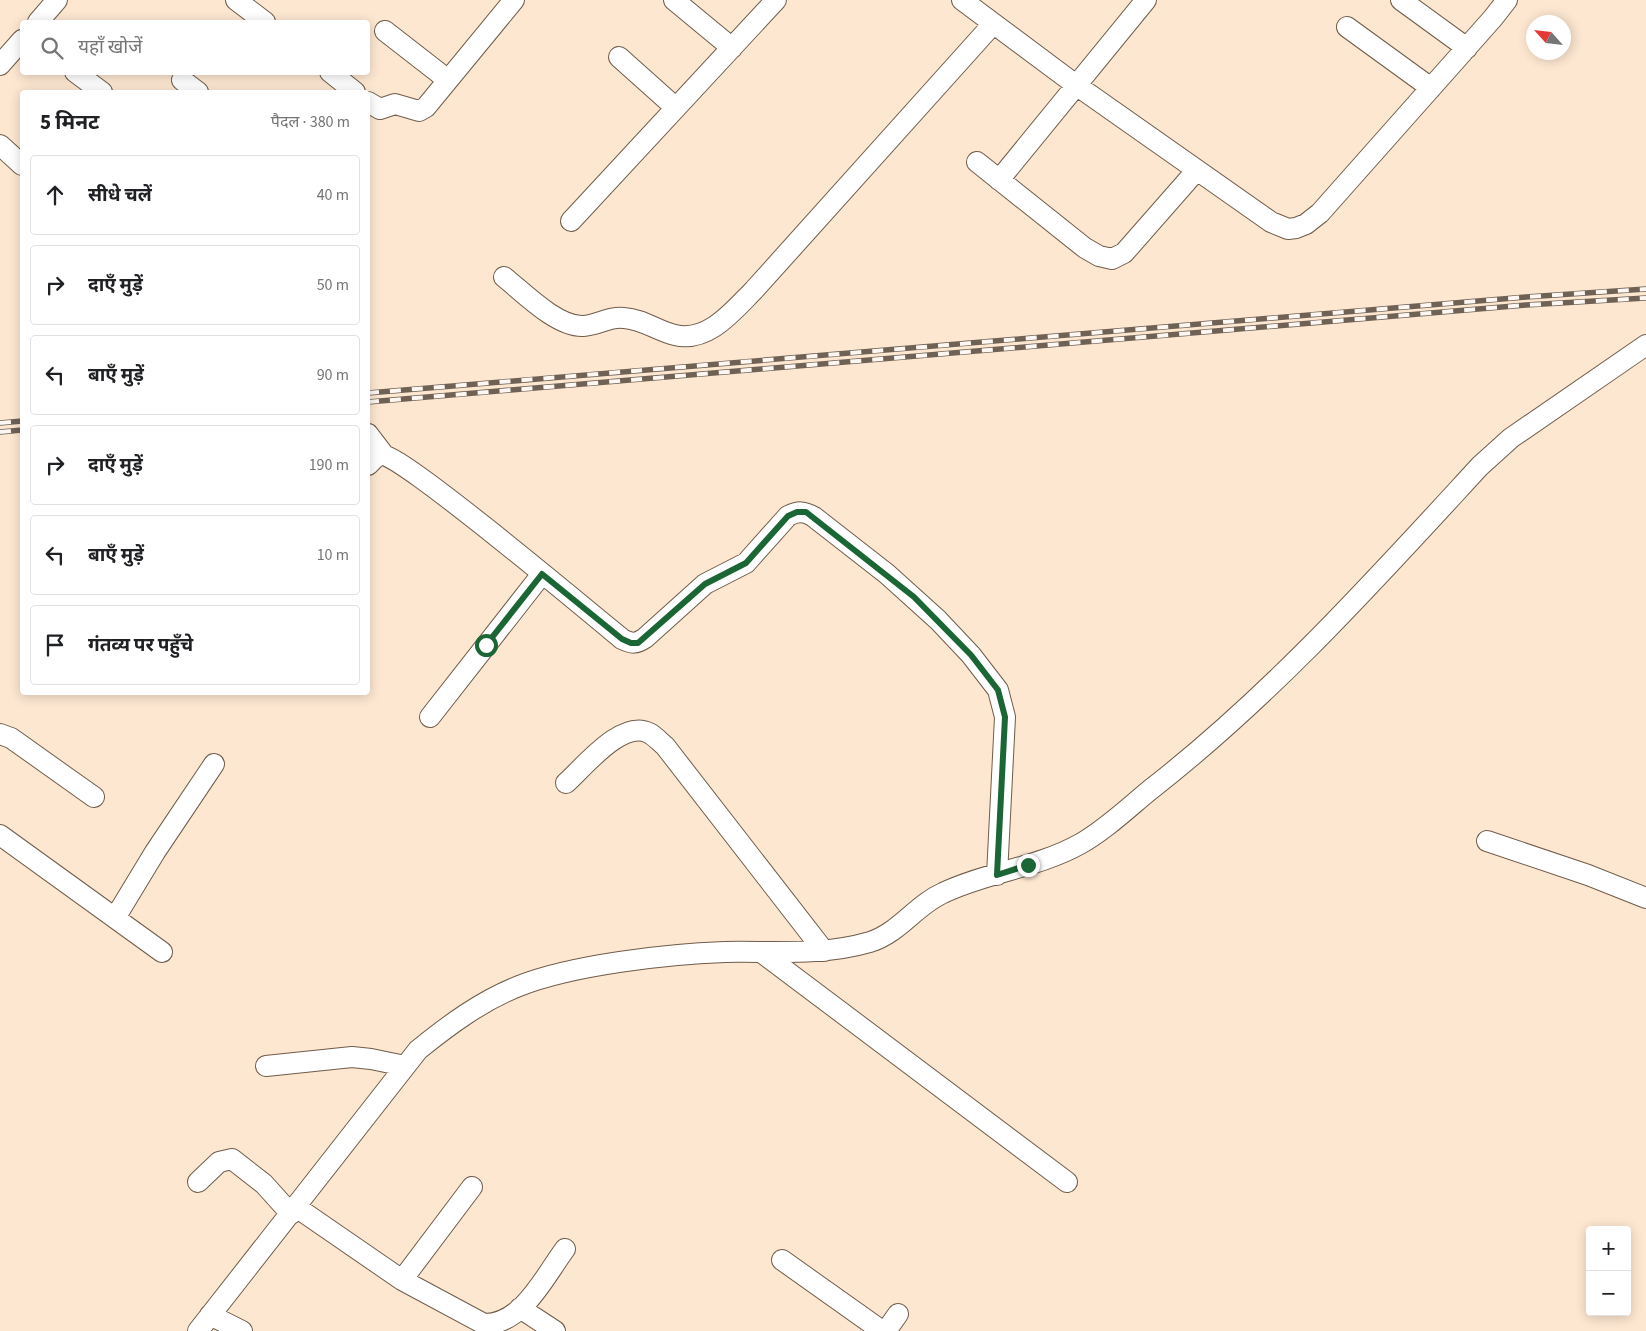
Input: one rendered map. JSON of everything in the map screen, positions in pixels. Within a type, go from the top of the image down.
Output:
[{"type":"street","points":[[40,20],[57,0]]},
{"type":"street","points":[[236,0],[262,20]]},
{"type":"street","points":[[370,103],[380,109],[395,104],[419,111],[426,107],[514,0]]},
{"type":"street","points":[[674,0],[732,48]]},
{"type":"street","points":[[571,221],[776,0]]},
{"type":"street","points":[[962,0],[1196,171],[1271,222],[1288,229],[1306,224],[1320,213],[1467,48],[1507,0]]},
{"type":"street","points":[[1000,180],[1146,0]]},
{"type":"street","points":[[1401,0],[1467,48]]},
{"type":"street","points":[[504,277],[559,320],[572,326],[586,326],[613,318],[623,318],[636,319],[675,335],[689,336],[712,329],[754,290],[993,24]]},
{"type":"street","points":[[1347,27],[1431,88]]},
{"type":"street","points":[[385,31],[448,80]]},
{"type":"street","points":[[0,65],[20,42]]},
{"type":"street","points":[[620,57],[676,108]]},
{"type":"street","points":[[79,75],[99,90]]},
{"type":"street","points":[[333,75],[350,90]]},
{"type":"street","points":[[182,80],[195,90]]},
{"type":"street","points":[[0,145],[20,162]]},
{"type":"street","points":[[977,162],[1085,248],[1099,256],[1112,259],[1124,253],[1196,171]]},
{"type":"street","points":[[198,1331],[418,1050],[458,1018],[521,985],[571,972],[650,959],[722,952],[824,951],[870,942],[888,934],[938,895],[959,886],[1058,854],[1082,843],[1190,760],[1295,662],[1480,466],[1511,438],[1646,345]]},
{"type":"street","points":[[370,440],[376,460],[434,488],[622,639],[631,643],[638,643],[705,584],[746,563],[788,516],[797,512],[806,512],[814,516],[887,574],[938,620],[971,655],[998,690],[1005,717],[997,875]]},
{"type":"street","points":[[430,717],[542,574]]},
{"type":"street","points":[[566,784],[617,736],[633,731],[648,732],[665,746],[824,951]]},
{"type":"street","points":[[0,734],[11,738],[94,797]]},
{"type":"street","points":[[115,918],[155,852],[214,764]]},
{"type":"street","points":[[0,835],[162,952]]},
{"type":"street","points":[[1487,840],[1588,875],[1646,898]]},
{"type":"street","points":[[761,952],[1067,1182]]},
{"type":"street","points":[[266,1066],[352,1058],[371,1059],[405,1066]]},
{"type":"street","points":[[198,1182],[219,1162],[232,1159],[264,1184],[293,1211],[402,1280],[472,1319],[493,1328],[509,1319],[520,1308],[565,1249]]},
{"type":"street","points":[[402,1280],[472,1187]]},
{"type":"street","points":[[782,1260],[882,1331]]},
{"type":"street","points":[[520,1308],[554,1331]]},
{"type":"street","points":[[886,1331],[898,1314]]},
{"type":"street","points":[[210,1315],[242,1331]]},
{"type":"railway","points":[[370,393],[1526,297],[1646,289]]},
{"type":"railway","points":[[370,402],[1526,305],[1646,298]]},
{"type":"railway","points":[[0,423],[20,421]]},
{"type":"railway","points":[[0,432],[20,430]]},
{"type":"route","points":[[486,645],[542,574],[622,639],[631,643],[638,643],[692,593],[721,575],[746,563],[788,516],[797,512],[806,512],[814,516],[914,597],[971,655],[998,690],[1005,717],[997,875],[1028,865]]}]
